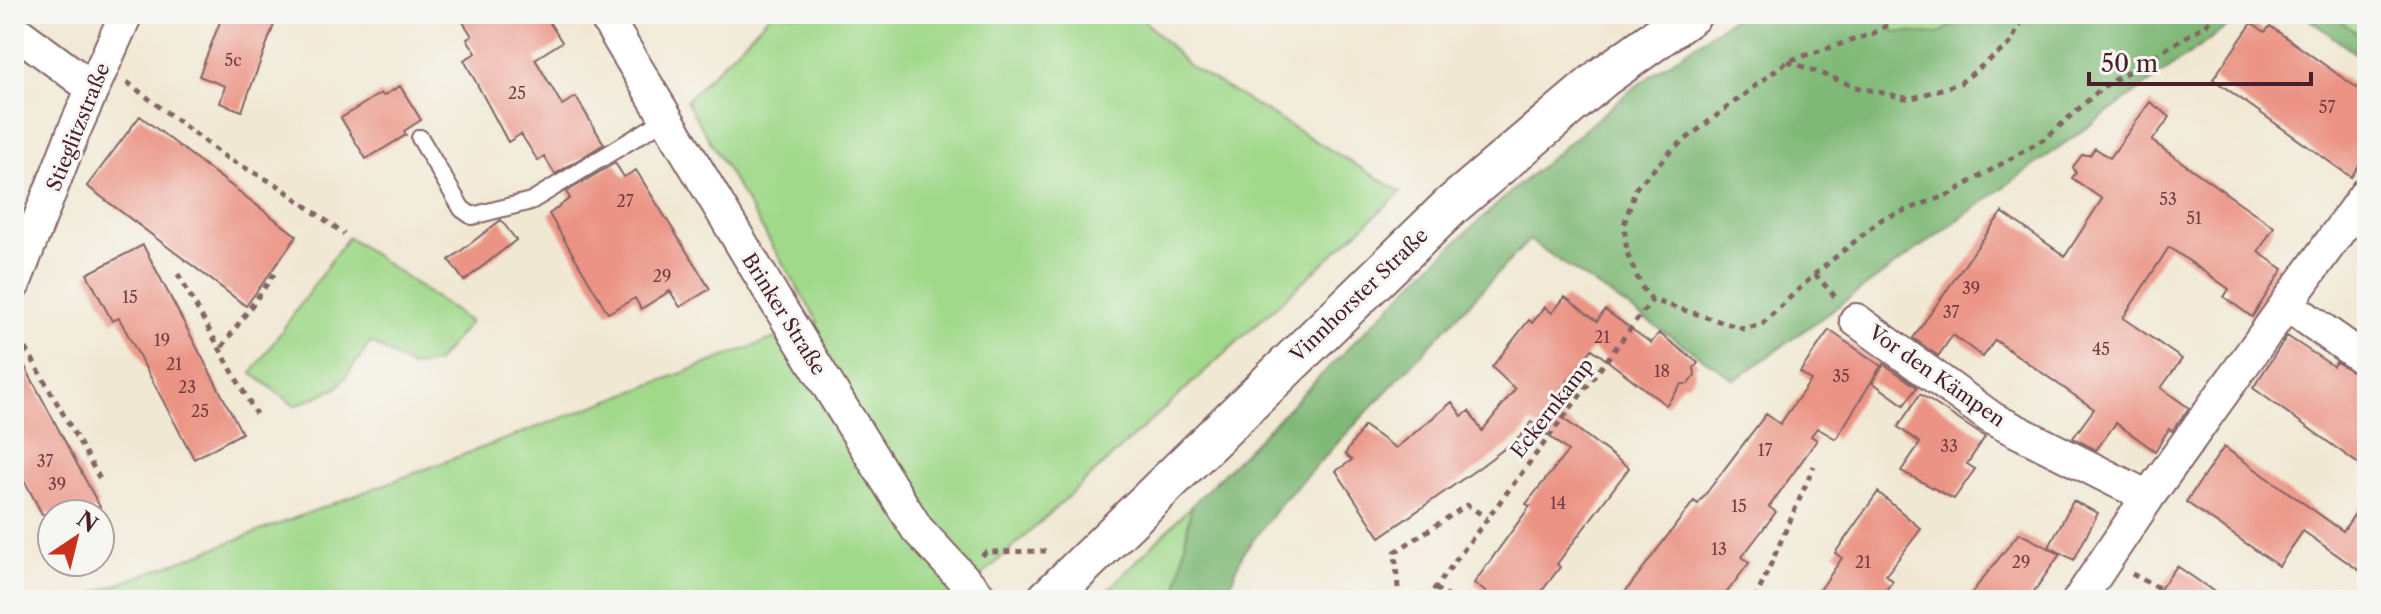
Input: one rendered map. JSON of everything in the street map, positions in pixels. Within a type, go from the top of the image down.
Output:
[{"type":"street","name":"Stieglitzstraße","points":[[14,284],[126,14]]},
{"type":"street","name":"Brinker Straße","points":[[604,14],[917,529],[983,600]]},
{"type":"street","name":"Vinnhorster Straße","points":[[1047,600],[1451,206],[1603,77],[1691,14]]},
{"type":"street","points":[[14,30],[97,79]]},
{"type":"street","points":[[2079,600],[2148,497],[2289,306],[2367,192]]},
{"type":"street","points":[[2289,306],[2367,361]]},
{"type":"street","name":"Vor den Kämpen","points":[[1856,320],[1993,419],[2148,497]]},
{"type":"lane","points":[[420,138],[462,209],[472,216],[505,205],[531,201],[666,119]]},
{"type":"path","points":[[1895,21],[1898,14]]},
{"type":"path","points":[[1933,14],[1925,18],[1895,21],[1872,34],[1788,61],[1673,149],[1636,188],[1624,225],[1627,253],[1641,286],[1652,300],[1744,329],[1762,324],[1815,274],[1882,219],[1950,194],[2046,138],[2103,87],[2204,26],[2218,14]]},
{"type":"path","points":[[1788,61],[1856,87],[1910,99],[1960,83],[2010,44],[2025,14]]},
{"type":"path","points":[[97,79],[133,84],[225,157],[279,186],[344,234]]},
{"type":"path","points":[[221,347],[277,270]]},
{"type":"path","points":[[178,274],[256,414]]},
{"type":"path","name":"Eckernkamp","points":[[1426,600],[1643,317],[1652,300]]},
{"type":"path","points":[[14,327],[100,479]]},
{"type":"path","points":[[1755,600],[1814,466]]},
{"type":"path","points":[[1399,600],[1395,552],[1467,505],[1487,518]]},
{"type":"path","points":[[2105,559],[2181,600]]},
{"type":"path","points":[[1435,588],[1453,600]]},
{"type":"green space","points":[[771,14],[1138,14],[1188,65],[1401,192],[955,600],[76,600],[818,322],[686,101]]},
{"type":"green space","points":[[1739,14],[1885,14],[1894,32],[1938,34],[1969,14],[2245,14],[1735,380],[1529,240],[1281,503],[1242,555],[1224,600],[1176,600],[1191,506],[1432,264],[1512,191],[1632,89]]},
{"type":"green space","points":[[1885,14],[1969,14],[1938,34],[1894,32]]},
{"type":"green space","points":[[2302,14],[2330,14],[2367,40],[2367,62]]},
{"type":"green space","points":[[2330,14],[2367,14],[2367,40]]},
{"type":"green space","points":[[348,237],[470,322],[436,363],[411,367],[371,342],[337,388],[295,406],[252,373]]},
{"type":"green space","points":[[1191,506],[1176,600],[1107,600],[1106,592]]},
{"type":"building","points":[[223,14],[278,14],[242,111],[220,103],[225,86],[199,76]]},
{"type":"building","points":[[458,14],[544,14],[562,42],[535,59],[562,105],[576,97],[604,144],[555,174],[544,156],[538,161],[521,134],[508,142],[464,60],[476,53],[467,39],[472,36]]},
{"type":"building","points":[[2252,23],[2265,32],[2270,26],[2367,95],[2367,154],[2351,177],[2213,79]]},
{"type":"building","points":[[400,86],[421,120],[404,131],[406,135],[366,159],[341,118],[381,93],[383,96]]},
{"type":"building","points":[[2150,102],[2170,117],[2152,141],[2274,227],[2258,252],[2283,269],[2252,317],[2224,297],[2229,289],[2169,247],[2123,318],[2182,359],[2161,388],[2189,408],[2172,431],[2169,429],[2155,451],[2116,423],[2096,450],[2073,438],[2094,409],[1995,340],[1983,357],[1953,335],[1938,356],[1913,338],[2002,212],[2065,256],[2102,199],[2072,178],[2076,173],[2073,167],[2082,155],[2090,155],[2095,148],[2110,158]]},
{"type":"building","points":[[140,116],[297,236],[246,306],[87,186]]},
{"type":"building","points":[[615,163],[624,177],[636,170],[710,289],[680,307],[670,291],[641,309],[635,298],[608,313],[549,214],[570,198],[566,192]]},
{"type":"building","points":[[501,220],[516,240],[464,281],[449,260]]},
{"type":"building","points":[[143,245],[242,433],[194,459],[119,318],[112,321],[87,274]]},
{"type":"building","points":[[1565,297],[1597,321],[1605,310],[1651,343],[1659,333],[1698,363],[1694,368],[1695,375],[1688,384],[1682,384],[1666,405],[1592,349],[1548,407],[1629,468],[1557,564],[1560,567],[1535,600],[1496,600],[1474,583],[1530,506],[1526,504],[1568,451],[1531,422],[1521,436],[1380,537],[1336,471],[1352,460],[1345,454],[1364,426],[1396,448],[1452,402],[1462,416],[1469,411],[1482,431],[1515,389],[1492,367],[1529,320],[1532,323],[1545,307],[1552,313]]},
{"type":"building","points":[[1829,330],[1881,366],[1836,439],[1817,428],[1811,436],[1817,440],[1769,507],[1776,512],[1742,557],[1749,563],[1721,600],[1619,600],[1694,501],[1698,504],[1766,414],[1780,424],[1811,380],[1800,372]]},
{"type":"building","points":[[2287,336],[2333,366],[2336,362],[2367,380],[2367,470],[2253,388]]},
{"type":"building","points":[[14,346],[95,498],[36,498],[36,503],[14,461]]},
{"type":"building","points":[[1884,364],[1917,387],[1904,405],[1872,382]]},
{"type":"building","points":[[1920,394],[1985,437],[1967,464],[1975,469],[1954,499],[1901,471],[1920,443],[1898,427]]},
{"type":"building","points":[[2224,447],[2343,531],[2367,496],[2367,576],[2303,531],[2279,566],[2186,502]]},
{"type":"building","points":[[1878,492],[1921,529],[1886,575],[1893,581],[1878,600],[1832,600],[1820,590],[1842,558],[1835,553]]},
{"type":"building","points":[[2073,501],[2098,513],[2074,560],[2049,547]]},
{"type":"building","points":[[2019,533],[2060,554],[2028,600],[1966,600]]},
{"type":"building","points":[[2177,566],[2226,600],[2152,600]]}]
